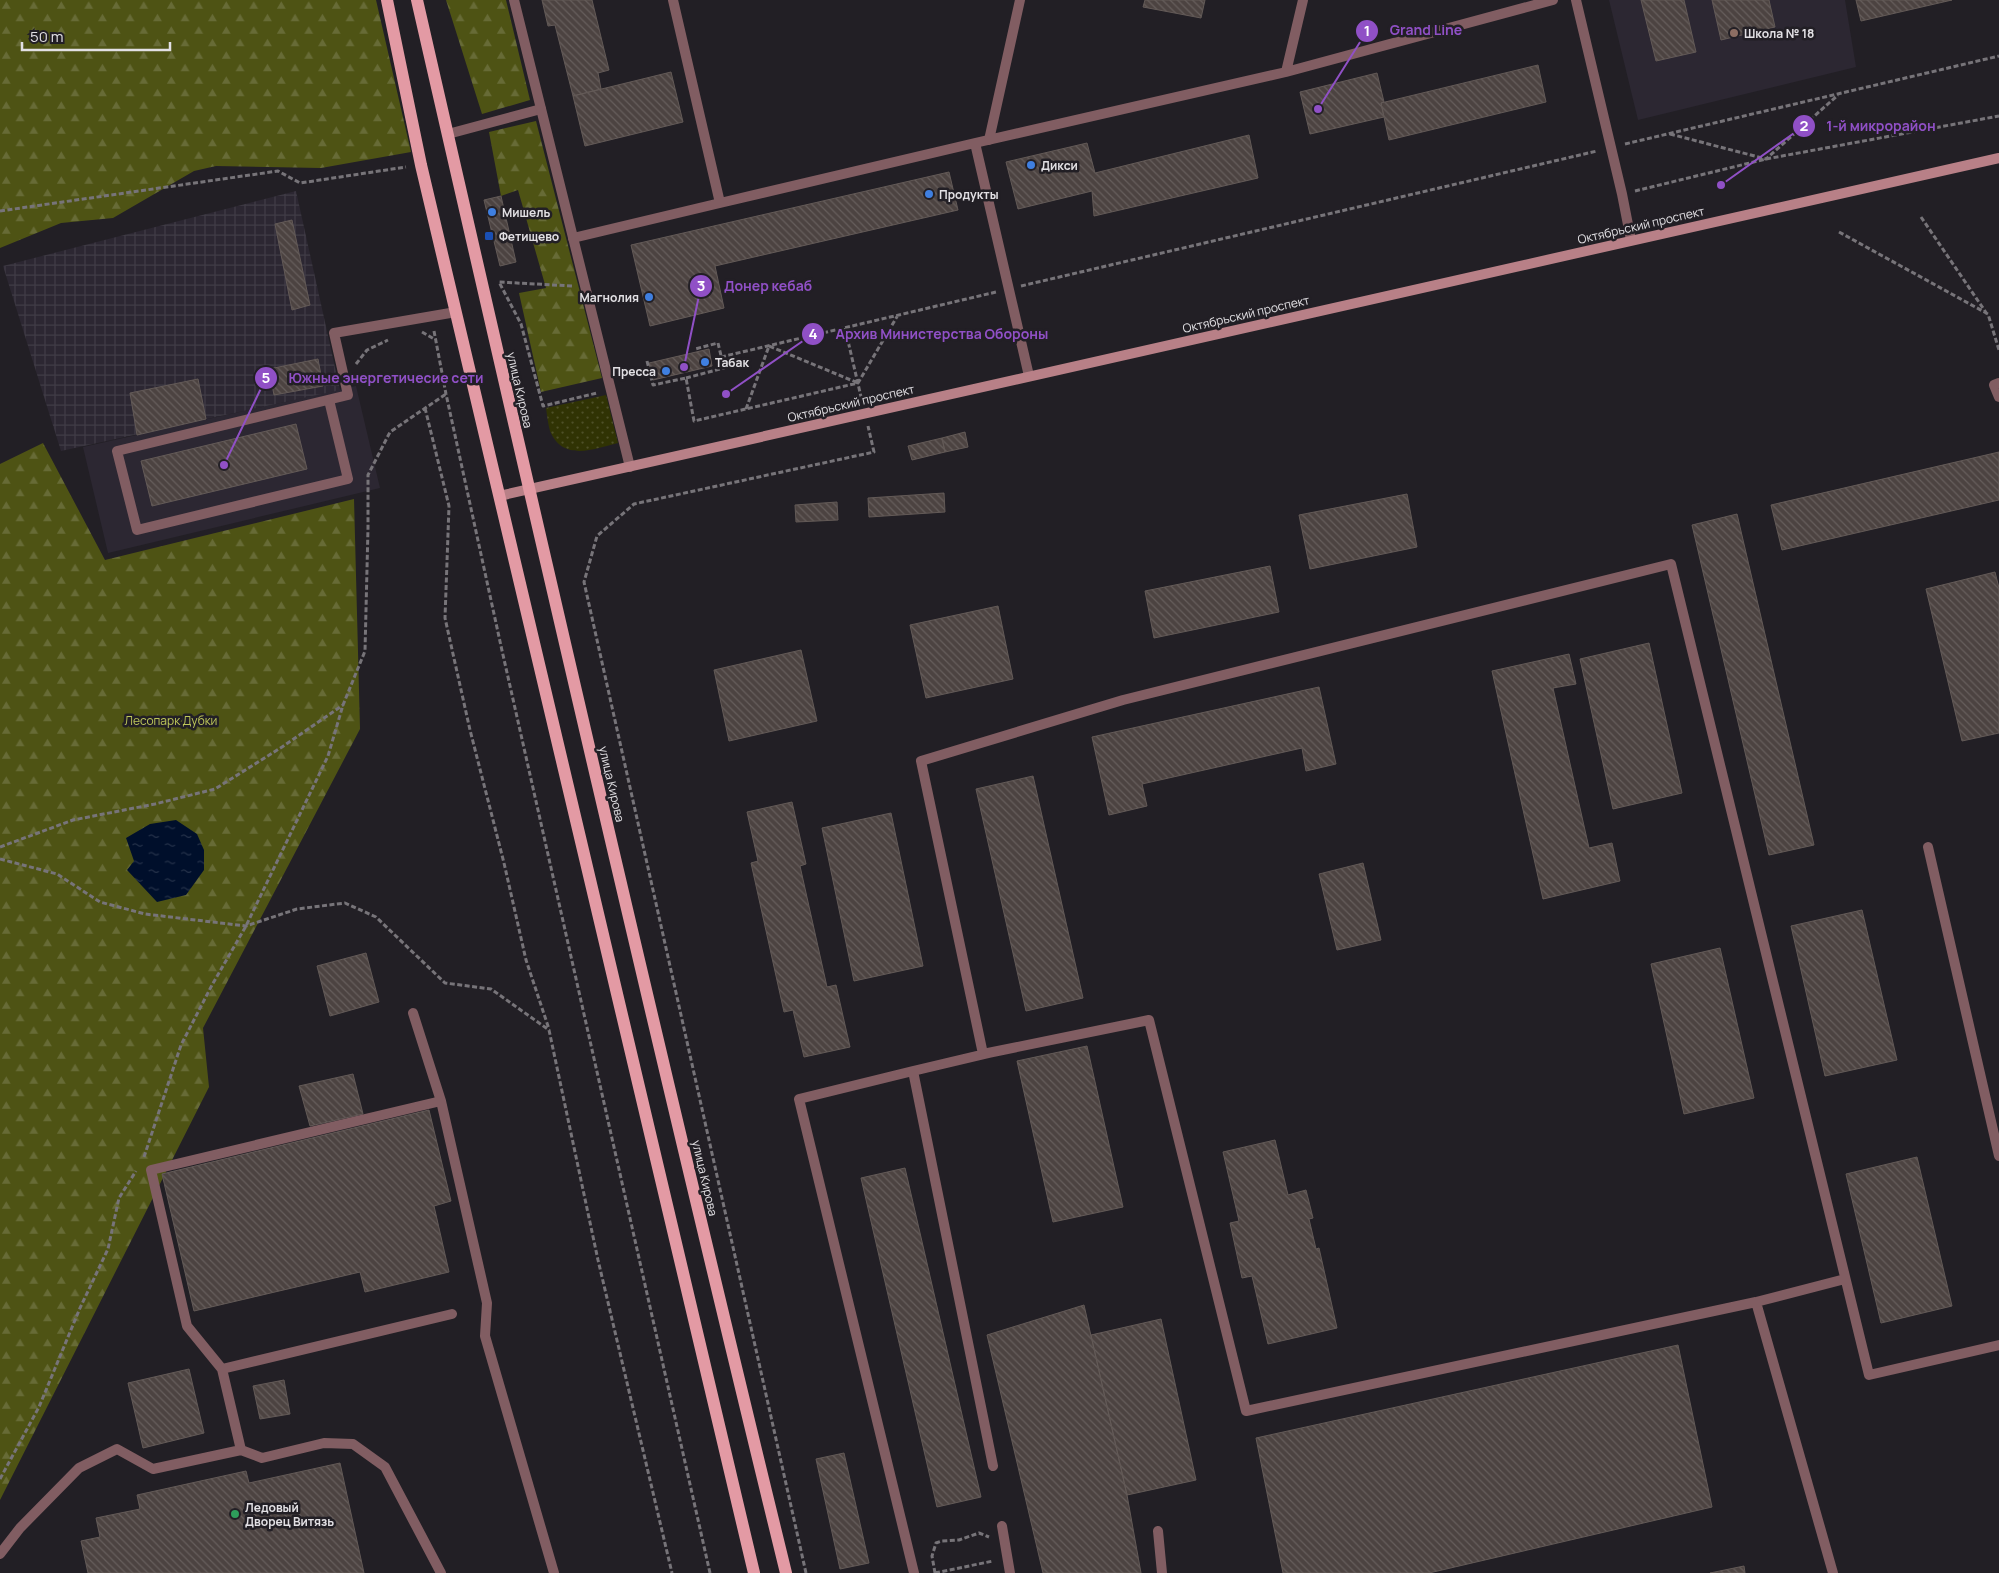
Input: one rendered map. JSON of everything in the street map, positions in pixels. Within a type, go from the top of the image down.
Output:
[{"type":"main road","points":[[387,0],[421,165],[754,1573]]},
{"type":"main road","name":"улица Кирова","points":[[417,0],[529,490],[721,1306],[786,1573]]},
{"type":"main road","name":"Октябрьский проспект","points":[[499,496],[1999,158]]},
{"type":"street","points":[[514,0],[630,466]]},
{"type":"street","points":[[673,0],[720,203]]},
{"type":"street","points":[[989,140],[1020,0]]},
{"type":"street","points":[[1286,72],[1303,0]]},
{"type":"street","points":[[574,238],[975,142],[1286,72],[1553,0]]},
{"type":"street","points":[[1576,0],[1622,194],[1631,240]]},
{"type":"street","points":[[448,134],[541,109]]},
{"type":"street","points":[[975,142],[1029,376]]},
{"type":"street","points":[[330,400],[348,480],[137,530],[117,451],[330,400],[348,396],[334,333],[456,312]]},
{"type":"street","points":[[1999,383],[1994,384],[1999,397]]},
{"type":"street","points":[[1845,1279],[1756,1302],[1246,1411],[1149,1020],[983,1054],[921,761],[1123,700],[1671,564],[1869,1375],[1999,1345]]},
{"type":"street","points":[[1928,847],[1999,1156]]},
{"type":"street","points":[[413,1013],[441,1101],[487,1303],[485,1336],[554,1573]]},
{"type":"street","points":[[914,1573],[800,1099],[992,1052]]},
{"type":"street","points":[[913,1071],[993,1466]]},
{"type":"street","points":[[241,1450],[222,1369],[187,1326],[151,1170],[441,1101]]},
{"type":"street","points":[[1756,1302],[1833,1573]]},
{"type":"street","points":[[222,1369],[452,1314]]},
{"type":"street","points":[[0,1554],[20,1528],[80,1468],[117,1449],[153,1469],[241,1450],[262,1458],[324,1443],[354,1444],[385,1467],[441,1573]]},
{"type":"street","points":[[1002,1526],[1010,1573]]},
{"type":"street","points":[[1158,1531],[1162,1573]]},
{"type":"path","points":[[721,357],[1999,56]]},
{"type":"path","points":[[1766,159],[1840,94]]},
{"type":"path","points":[[1622,194],[1766,159],[1999,116]]},
{"type":"path","points":[[1669,134],[1766,159]]},
{"type":"path","points":[[0,211],[278,170],[300,183],[421,165]]},
{"type":"path","points":[[1921,217],[1988,314],[1999,350]]},
{"type":"path","points":[[1839,232],[1988,314]]},
{"type":"path","points":[[585,286],[499,282],[521,324],[543,406],[610,389]]},
{"type":"path","points":[[431,315],[446,394],[710,1573]]},
{"type":"path","points":[[686,378],[694,421],[858,383],[898,315]]},
{"type":"path","points":[[806,1573],[584,582],[597,536],[634,504],[874,452],[845,328]]},
{"type":"path","points":[[421,332],[437,341]]},
{"type":"path","points":[[344,378],[367,350],[390,338]]},
{"type":"path","points":[[647,361],[653,385],[724,368],[718,343],[695,349]]},
{"type":"path","points":[[768,346],[858,383]]},
{"type":"path","points":[[746,409],[768,346]]},
{"type":"path","points":[[142,1161],[147,1154],[181,1045],[212,985],[246,926],[328,756],[343,705],[365,651],[368,475],[390,432],[446,394]]},
{"type":"path","points":[[425,408],[449,506],[444,618],[526,960],[549,1030]]},
{"type":"path","points":[[0,847],[73,820],[155,804],[215,789],[282,748],[343,705]]},
{"type":"path","points":[[0,1479],[39,1407],[80,1308],[108,1249],[119,1198],[137,1168]]},
{"type":"path","points":[[991,1541],[988,1536],[979,1532],[960,1540],[936,1543],[932,1556],[935,1573],[997,1560]]},
{"type":"shaded area","name":"Школа № 18","points":[[1609,0],[1845,0],[1856,67],[1638,120]]},
{"type":"shaded area","points":[[296,191],[340,390],[61,451],[3,266]]},
{"type":"shaded area","points":[[356,386],[380,488],[108,553],[83,447]]},
{"type":"green space","points":[[0,0],[376,0],[411,152],[321,168],[216,166],[194,171],[113,218],[61,223],[0,248]]},
{"type":"green space","points":[[446,0],[506,0],[530,100],[482,114]]},
{"type":"green space","points":[[536,121],[602,378],[541,392],[519,293],[546,288],[518,190],[501,196],[489,132]]},
{"type":"green space","points":[[606,395],[618,443],[580,451],[563,447],[556,441],[550,431],[546,408]]},
{"type":"green space","name":"Лесопарк Дубки","points":[[43,443],[105,560],[354,499],[360,729],[203,1028],[209,1087],[0,1500],[0,464]]},
{"type":"water","points":[[176,820],[197,834],[204,850],[204,870],[186,895],[157,902],[127,870],[134,861],[126,838],[150,824]]},
{"type":"building","points":[[542,0],[592,0],[609,70],[598,73],[601,89],[573,96],[555,25],[548,26]]},
{"type":"building","points":[[1145,0],[1205,0],[1201,18],[1143,7]]},
{"type":"building","points":[[1641,0],[1684,0],[1696,52],[1656,61]]},
{"type":"building","points":[[1712,0],[1769,0],[1775,27],[1721,40]]},
{"type":"building","points":[[1856,0],[1952,0],[1861,21]]},
{"type":"building","points":[[1538,65],[1546,102],[1389,140],[1381,103]]},
{"type":"building","points":[[671,72],[683,122],[585,146],[573,96]]},
{"type":"building","points":[[1377,73],[1384,102],[1381,103],[1384,117],[1310,134],[1300,92]]},
{"type":"building","points":[[1249,135],[1258,178],[1094,216],[1092,191],[1018,209],[1006,162],[1087,143],[1095,173]]},
{"type":"building","points":[[949,172],[958,210],[715,266],[724,308],[650,326],[631,245]]},
{"type":"building","points":[[501,196],[516,262],[500,266],[484,200]]},
{"type":"building","points":[[292,220],[310,305],[292,310],[275,224]]},
{"type":"building","points":[[709,349],[712,366],[653,380],[649,363]]},
{"type":"building","points":[[318,359],[323,386],[274,395],[269,369]]},
{"type":"building","points":[[198,379],[206,419],[137,435],[130,393]]},
{"type":"building","points":[[296,424],[307,469],[152,506],[141,461]]},
{"type":"building","points":[[965,432],[968,447],[945,452],[942,438]]},
{"type":"building","points":[[942,438],[945,452],[912,460],[908,446]]},
{"type":"building","points":[[1999,452],[1999,500],[1782,550],[1771,505]]},
{"type":"building","points":[[944,493],[945,512],[869,517],[868,498]]},
{"type":"building","points":[[1407,494],[1417,547],[1310,569],[1299,515]]},
{"type":"building","points":[[837,502],[838,520],[796,522],[795,505]]},
{"type":"building","points":[[1737,514],[1814,845],[1769,855],[1692,525]]},
{"type":"building","points":[[1270,566],[1279,612],[1154,638],[1145,591]]},
{"type":"building","points":[[1995,572],[1999,588],[1999,733],[1962,741],[1926,589]]},
{"type":"building","points":[[998,606],[1013,679],[926,698],[910,625]]},
{"type":"building","points":[[1649,643],[1682,793],[1613,809],[1580,659]]},
{"type":"building","points":[[801,650],[817,721],[729,741],[714,670]]},
{"type":"building","points":[[1569,654],[1576,684],[1553,688],[1589,848],[1612,843],[1620,881],[1543,899],[1492,671]]},
{"type":"building","points":[[1319,687],[1336,764],[1306,771],[1302,748],[1142,784],[1147,806],[1109,815],[1092,737]]},
{"type":"building","points":[[1033,776],[1083,998],[1026,1011],[976,789]]},
{"type":"building","points":[[792,802],[806,864],[800,866],[827,987],[836,985],[850,1047],[804,1057],[793,1010],[784,1012],[751,863],[758,861],[747,812]]},
{"type":"building","points":[[891,813],[923,966],[854,981],[822,828]]},
{"type":"building","points":[[1363,863],[1381,940],[1337,950],[1319,874]]},
{"type":"building","points":[[1862,910],[1897,1060],[1825,1076],[1791,926]]},
{"type":"building","points":[[1720,948],[1754,1098],[1684,1114],[1651,964]]},
{"type":"building","points":[[366,953],[379,1002],[330,1016],[317,966]]},
{"type":"building","points":[[1087,1046],[1123,1207],[1053,1222],[1017,1061]]},
{"type":"building","points":[[353,1074],[363,1114],[310,1126],[299,1086]]},
{"type":"building","points":[[429,1110],[451,1201],[434,1206],[449,1272],[365,1292],[360,1272],[194,1311],[162,1174]]},
{"type":"building","points":[[1275,1140],[1288,1195],[1306,1190],[1313,1218],[1309,1219],[1316,1249],[1319,1248],[1337,1328],[1268,1344],[1252,1276],[1242,1278],[1230,1223],[1239,1221],[1223,1152]]},
{"type":"building","points":[[1917,1157],[1952,1306],[1881,1323],[1846,1174]]},
{"type":"building","points":[[905,1168],[981,1497],[937,1507],[861,1178]]},
{"type":"building","points":[[1084,1305],[1127,1495],[1141,1573],[1043,1573],[987,1335]]},
{"type":"building","points":[[1161,1319],[1196,1480],[1127,1495],[1091,1335]]},
{"type":"building","points":[[1678,1345],[1712,1507],[1429,1573],[1283,1573],[1256,1438]]},
{"type":"building","points":[[189,1369],[204,1433],[143,1448],[128,1383]]},
{"type":"building","points":[[284,1380],[290,1414],[260,1419],[253,1386]]},
{"type":"building","points":[[844,1453],[869,1563],[840,1569],[816,1459]]},
{"type":"building","name":"Ледовый Дворец Витязь","points":[[340,1463],[364,1573],[88,1573],[81,1541],[100,1537],[96,1518],[140,1509],[137,1495],[246,1471],[249,1483]]},
{"type":"building","points":[[1744,1566],[1745,1573],[1710,1573]]},
{"type":"place","name":"Школа № 18","points":[[1734,33]]},
{"type":"place","name":"Grand Line","points":[[1318,109]]},
{"type":"place","name":"Дикси","points":[[1031,165]]},
{"type":"place","name":"1-й микрорайон","points":[[1721,185]]},
{"type":"place","name":"Продукты","points":[[929,194]]},
{"type":"place","name":"Мишель","points":[[492,212]]},
{"type":"place","name":"Фетищево","points":[[489,236]]},
{"type":"place","name":"Магнолия","points":[[649,297]]},
{"type":"place","name":"Табак","points":[[705,362]]},
{"type":"place","name":"Донер кебаб","points":[[684,367]]},
{"type":"place","name":"Пресса","points":[[666,371]]},
{"type":"place","name":"Архив Министерства Обороны","points":[[726,394]]},
{"type":"place","name":"Южные энергетичесие сети","points":[[224,465]]},
{"type":"place","name":"Ледовый Дворец Витязь","points":[[235,1514]]}]
